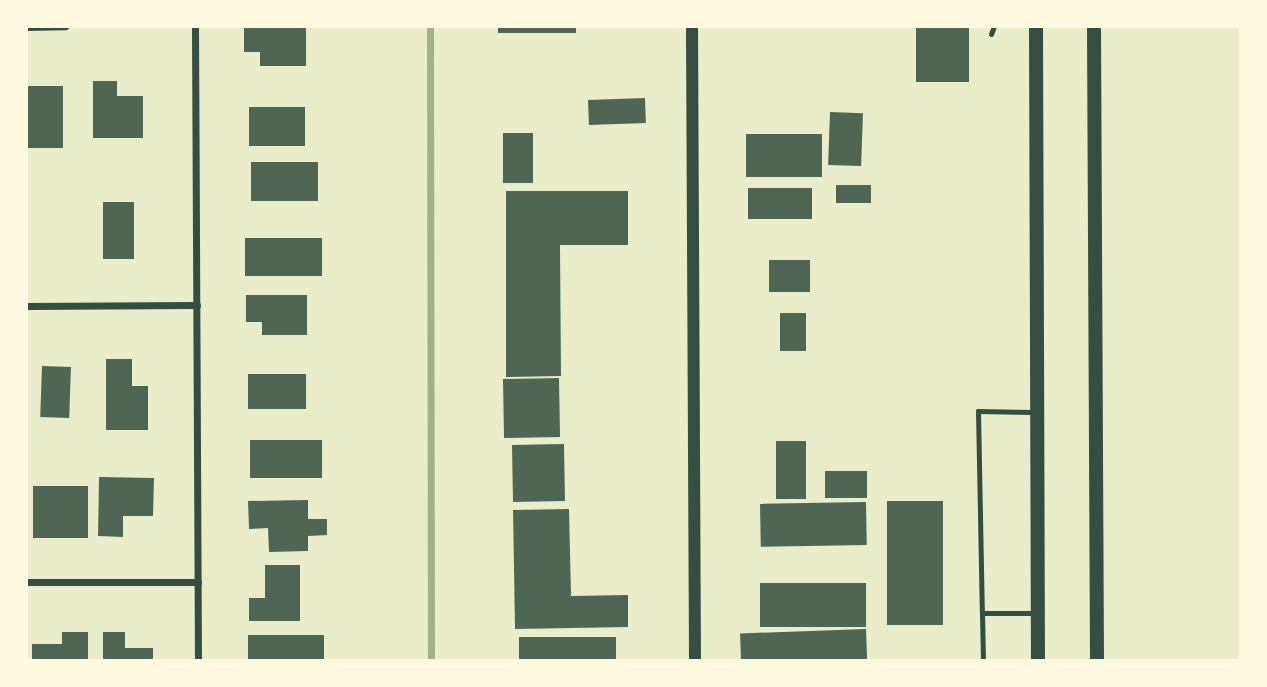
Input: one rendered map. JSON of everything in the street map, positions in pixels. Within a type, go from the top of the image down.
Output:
[{"type":"main road","points":[[1036,26],[1038,661]]},
{"type":"main road","points":[[1094,26],[1097,661]]},
{"type":"street","points":[[26,27],[65,26]]},
{"type":"street","points":[[195,26],[198,661]]},
{"type":"street","points":[[692,26],[695,661]]},
{"type":"street","points":[[26,306],[197,305]]},
{"type":"street","points":[[26,582],[198,582]]},
{"type":"lane","points":[[991,34],[994,26]]},
{"type":"lane","points":[[983,661],[978,411],[1037,412]]},
{"type":"lane","points":[[982,613],[1038,613]]},
{"type":"building","points":[[244,26],[306,26],[306,66],[260,66],[260,52],[244,52]]},
{"type":"building","points":[[498,26],[576,26],[576,33],[498,33]]},
{"type":"building","points":[[916,26],[969,26],[969,82],[916,82]]},
{"type":"building","points":[[93,81],[117,81],[117,96],[143,96],[143,138],[93,138]]},
{"type":"building","points":[[26,86],[63,86],[63,148],[26,148]]},
{"type":"building","points":[[645,98],[646,123],[589,125],[588,100]]},
{"type":"building","points":[[249,107],[305,107],[305,146],[249,146]]},
{"type":"building","points":[[830,112],[863,113],[861,166],[828,165]]},
{"type":"building","points":[[503,133],[533,133],[533,183],[503,183]]},
{"type":"building","points":[[746,134],[822,134],[822,177],[746,177]]},
{"type":"building","points":[[251,162],[318,162],[318,201],[251,201]]},
{"type":"building","points":[[836,185],[871,185],[871,203],[836,203]]},
{"type":"building","points":[[748,188],[812,188],[812,219],[748,219]]},
{"type":"building","points":[[506,191],[628,191],[628,245],[560,245],[561,376],[506,377]]},
{"type":"building","points":[[103,202],[134,202],[134,259],[103,259]]},
{"type":"building","points":[[245,238],[322,238],[322,276],[245,276]]},
{"type":"building","points":[[769,260],[810,260],[810,292],[769,292]]},
{"type":"building","points":[[246,295],[307,295],[307,335],[262,335],[262,322],[246,322]]},
{"type":"building","points":[[780,313],[806,313],[806,351],[780,351]]},
{"type":"building","points":[[106,359],[132,359],[132,386],[148,386],[148,430],[106,430]]},
{"type":"building","points":[[42,366],[71,367],[69,418],[40,417]]},
{"type":"building","points":[[248,374],[306,374],[306,409],[248,409]]},
{"type":"building","points":[[559,378],[560,437],[504,438],[503,379]]},
{"type":"building","points":[[250,440],[322,440],[322,478],[250,478]]},
{"type":"building","points":[[776,441],[806,441],[806,499],[776,499]]},
{"type":"building","points":[[564,444],[565,501],[513,502],[512,445]]},
{"type":"building","points":[[825,471],[867,471],[867,498],[825,498]]},
{"type":"building","points":[[99,477],[154,478],[153,516],[123,516],[123,537],[98,536]]},
{"type":"building","points":[[33,486],[88,486],[88,538],[33,538]]},
{"type":"building","points":[[308,500],[308,519],[327,519],[327,535],[308,536],[308,551],[269,552],[268,528],[249,529],[248,501]]},
{"type":"building","points":[[887,501],[943,501],[943,625],[887,625]]},
{"type":"building","points":[[866,502],[867,545],[761,547],[760,504]]},
{"type":"building","points":[[569,509],[571,596],[628,595],[628,627],[515,629],[513,510]]},
{"type":"building","points":[[265,565],[300,565],[300,621],[249,621],[249,598],[265,598]]},
{"type":"building","points":[[760,583],[866,583],[866,627],[760,627]]},
{"type":"building","points":[[866,629],[867,661],[741,661],[740,633]]},
{"type":"building","points":[[62,632],[88,632],[88,661],[32,661],[32,644],[62,644]]},
{"type":"building","points":[[103,632],[125,632],[125,648],[153,648],[153,661],[103,661]]},
{"type":"building","points":[[248,635],[324,635],[324,661],[248,661]]},
{"type":"building","points":[[519,637],[616,637],[616,661],[519,661]]},
{"type":"waterway","points":[[430,26],[431,661]]}]
